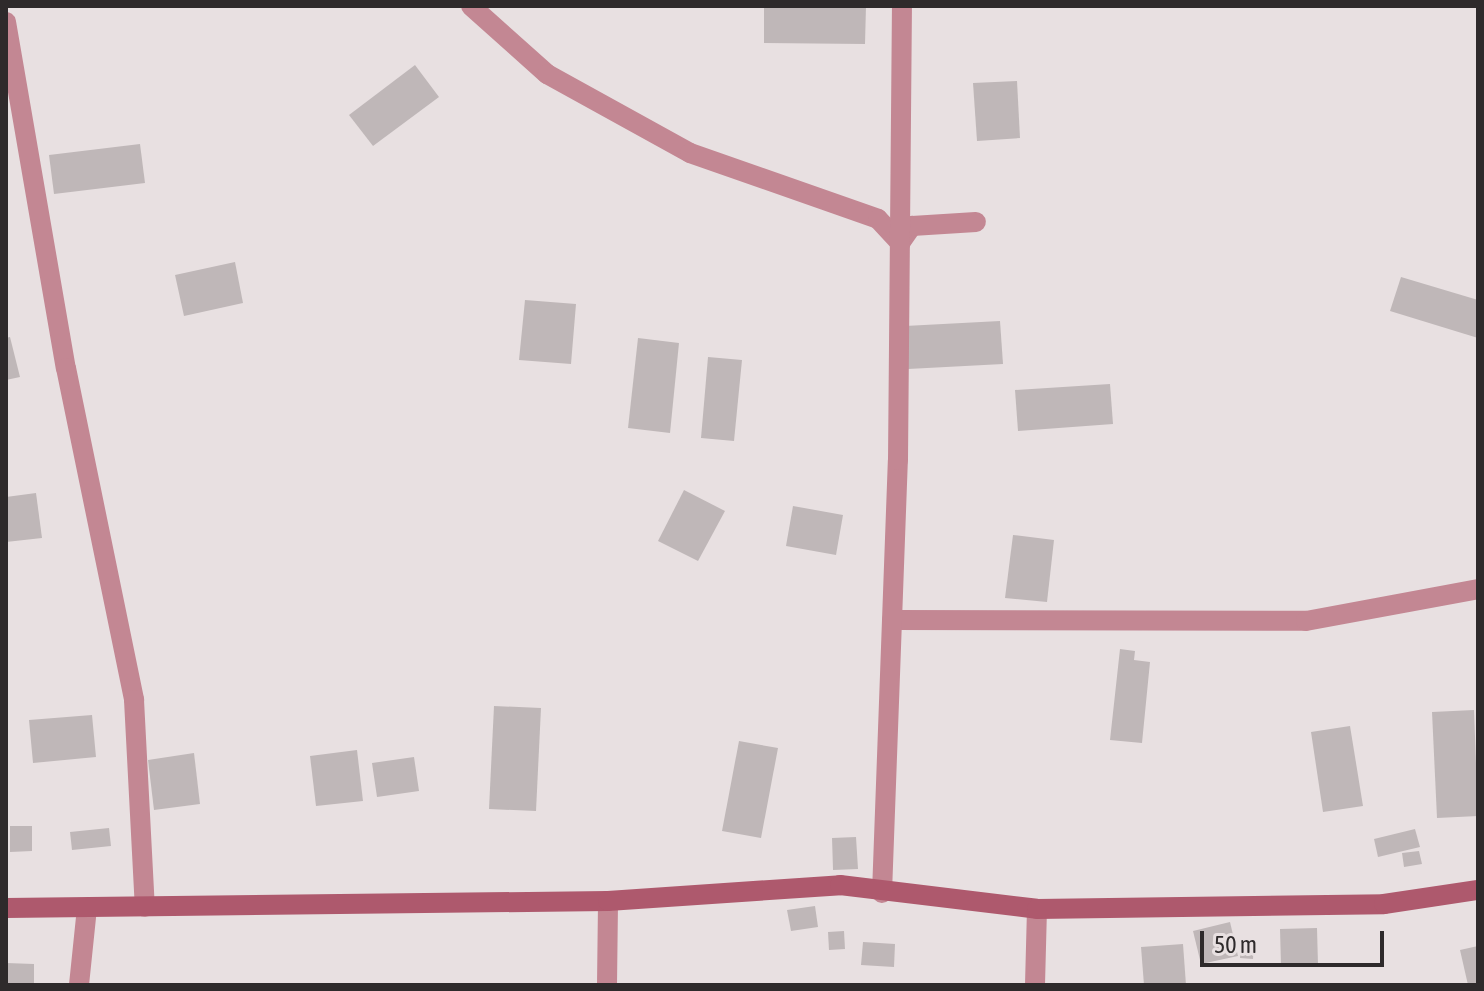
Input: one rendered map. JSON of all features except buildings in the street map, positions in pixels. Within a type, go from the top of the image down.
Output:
[{"type":"street","points":[[471,6],[547,74],[586,96],[690,153],[878,219],[900,243]]},
{"type":"street","points":[[882,893],[892,620],[902,6]]},
{"type":"street","points":[[6,22],[66,368],[134,700],[145,907]]},
{"type":"street","points":[[900,243],[912,226],[976,222]]},
{"type":"street","points":[[892,620],[1306,621],[1478,589]]},
{"type":"street","points":[[6,908],[608,901],[840,885],[882,893],[1037,909],[1384,904],[1478,890]]},
{"type":"street","points":[[607,985],[608,901]]},
{"type":"street","points":[[79,985],[87,907]]},
{"type":"street","points":[[1035,985],[1037,909]]}]
